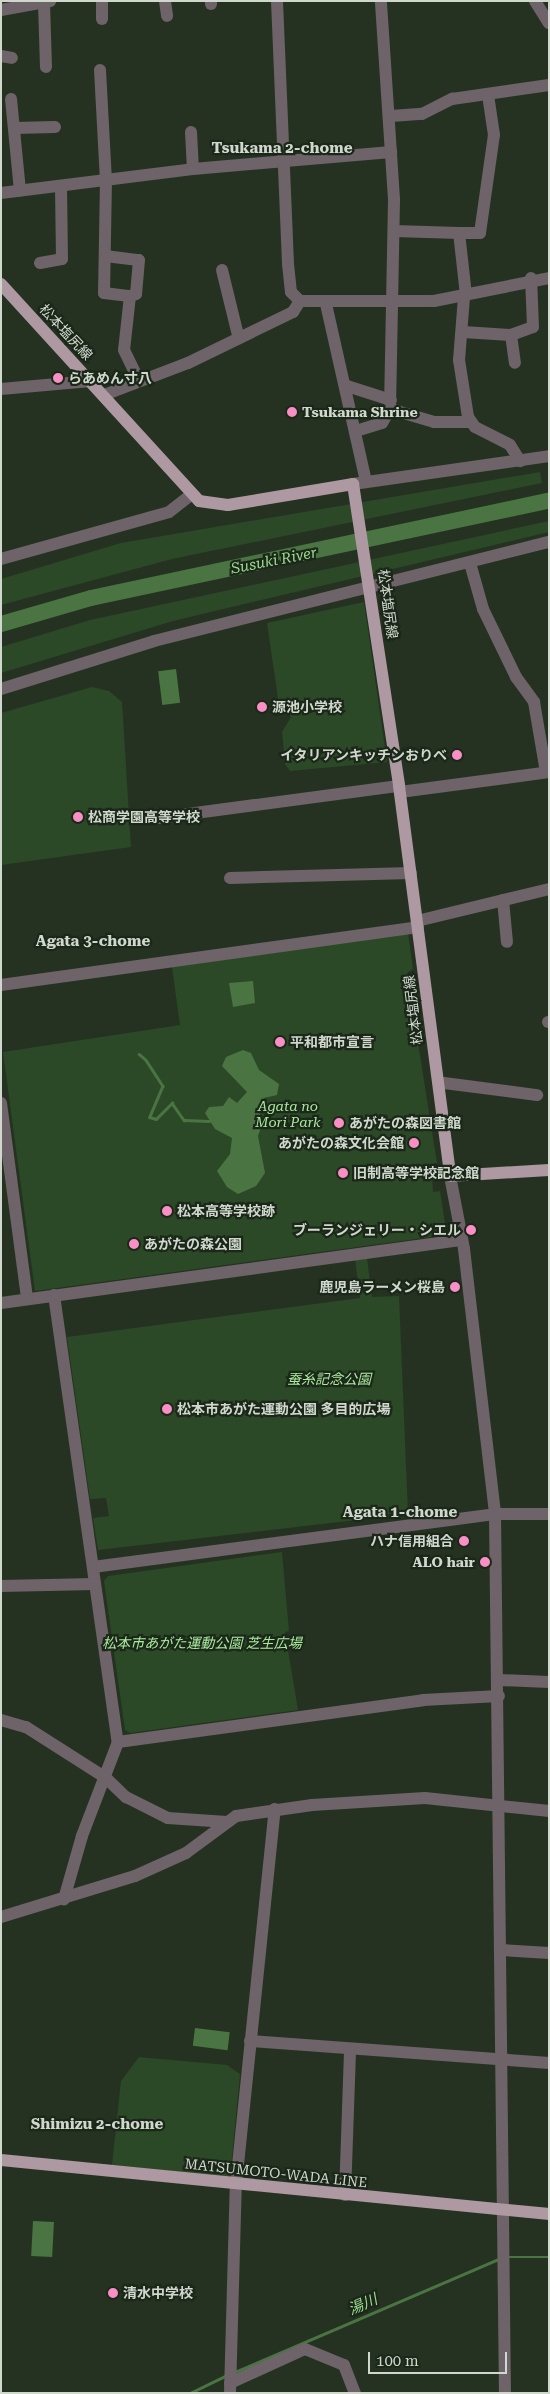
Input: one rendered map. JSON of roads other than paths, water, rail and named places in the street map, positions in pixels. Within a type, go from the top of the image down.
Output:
[{"type":"main road","name":"松本塩尻線","points":[[1,284],[104,395],[191,495],[208,504],[228,505],[354,489],[400,789],[450,1176]]},
{"type":"main road","points":[[450,1176],[549,1170]]},
{"type":"main road","name":"MATSUMOTO-WADA LINE","points":[[1,2160],[549,2214]]},
{"type":"street","points":[[102,1],[102,19]]},
{"type":"street","points":[[165,1],[167,16]]},
{"type":"street","points":[[277,1],[290,282],[300,301]]},
{"type":"street","points":[[356,431],[382,423],[391,405],[394,232],[391,116],[381,1]]},
{"type":"street","points":[[535,1],[549,23]]},
{"type":"street","points":[[1,10],[47,2],[46,67]]},
{"type":"street","points":[[100,70],[106,180],[104,293],[130,296],[136,294],[139,260],[105,256]]},
{"type":"street","points":[[391,116],[422,114],[452,99],[549,85]]},
{"type":"street","points":[[394,232],[480,233],[494,135],[488,94]]},
{"type":"street","points":[[11,99],[20,191]]},
{"type":"street","points":[[14,128],[48,130]]},
{"type":"street","points":[[191,132],[193,169]]},
{"type":"street","points":[[1,193],[193,169],[391,152]]},
{"type":"street","points":[[40,264],[62,259],[61,186]]},
{"type":"street","points":[[459,233],[465,296],[464,332],[460,360],[470,422]]},
{"type":"street","points":[[222,270],[238,335]]},
{"type":"street","points":[[300,301],[326,304],[465,296],[531,278],[549,278]]},
{"type":"street","points":[[464,332],[511,335],[533,327],[531,278]]},
{"type":"street","points":[[130,296],[124,350],[139,381]]},
{"type":"street","points":[[104,395],[188,363],[238,335],[293,312],[300,301]]},
{"type":"street","points":[[326,304],[346,386],[366,482]]},
{"type":"street","points":[[511,335],[515,363]]},
{"type":"street","points":[[1,389],[91,381]]},
{"type":"street","points":[[346,386],[434,422],[470,422],[510,445],[520,462]]},
{"type":"street","points":[[354,489],[366,482],[520,462],[549,456]]},
{"type":"street","points":[[1,559],[169,512],[191,495]]},
{"type":"street","points":[[1,689],[154,641],[370,584],[470,563],[549,542]]},
{"type":"street","points":[[158,818],[547,772],[534,702],[483,609],[470,563]]},
{"type":"street","points":[[230,878],[410,873]]},
{"type":"street","points":[[1,985],[417,924],[549,889]]},
{"type":"street","points":[[503,900],[509,922],[507,942]]},
{"type":"street","points":[[444,1082],[537,1096]]},
{"type":"street","points":[[1,1103],[27,1298]]},
{"type":"street","points":[[450,1176],[495,1514],[501,1802],[501,2059],[505,2393]]},
{"type":"street","points":[[1,1303],[459,1240]]},
{"type":"street","points":[[54,1295],[118,1742],[64,1899]]},
{"type":"street","points":[[93,1567],[495,1514],[549,1514]]},
{"type":"street","points":[[1,1586],[94,1584]]},
{"type":"street","points":[[499,1680],[549,1682]]},
{"type":"street","points":[[118,1742],[423,1700],[499,1696]]},
{"type":"street","points":[[1,1720],[26,1727],[106,1778],[126,1797],[168,1818],[227,1822],[275,1809],[425,1798],[501,1802],[549,1811]]},
{"type":"street","points":[[275,1809],[236,2184],[230,2381],[305,2349],[344,2366],[355,2393]]},
{"type":"street","points":[[1,1917],[64,1899],[186,1853],[227,1822]]},
{"type":"street","points":[[501,1950],[549,1953]]},
{"type":"street","points":[[250,2041],[350,2050],[549,2062]]},
{"type":"street","points":[[345,2194],[350,2050]]},
{"type":"waterway","name":"Susuki River","points":[[1,624],[91,598],[549,501]]},
{"type":"waterway","points":[[139,1054],[145,1059]]},
{"type":"waterway","points":[[146,1060],[163,1086],[150,1117],[156,1119],[172,1103],[184,1120],[209,1121]]},
{"type":"waterway","name":"湯川","points":[[509,2257],[549,2257]]},
{"type":"waterway","name":"湯川","points":[[235,2372],[501,2258]]},
{"type":"waterway","name":"湯川","points":[[190,2393],[227,2375]]},
{"type":"place","name":"らあめん寸八","points":[[58,378]]},
{"type":"place","name":"Tsukama Shrine","points":[[292,412]]},
{"type":"place","name":"源池小学校","points":[[262,707]]},
{"type":"place","name":"イタリアンキッチンおりべ","points":[[457,755]]},
{"type":"place","name":"松商学園高等学校","points":[[78,817]]},
{"type":"place","name":"平和都市宣言","points":[[280,1042]]},
{"type":"place","name":"あがたの森図書館","points":[[339,1123]]},
{"type":"place","name":"あがたの森文化会館","points":[[414,1143]]},
{"type":"place","name":"旧制高等学校記念館","points":[[343,1173]]},
{"type":"place","name":"松本高等学校跡","points":[[167,1211]]},
{"type":"place","name":"ブーランジェリー・シエル","points":[[471,1230]]},
{"type":"place","name":"あがたの森公園","points":[[134,1244]]},
{"type":"place","name":"鹿児島ラーメン桜島","points":[[455,1287]]},
{"type":"place","name":"松本市あがた運動公園 多目的広場","points":[[167,1409]]},
{"type":"place","name":"ハナ信用組合","points":[[464,1541]]},
{"type":"place","name":"ALO hair","points":[[485,1562]]},
{"type":"place","name":"清水中学校","points":[[113,2293]]},
{"type":"district","name":"Tsukama 2-chome","points":[[282,149]]},
{"type":"district","name":"Agata 3-chome","points":[[93,942]]},
{"type":"district","name":"Agata 1-chome","points":[[400,1513]]},
{"type":"district","name":"Shimizu 2-chome","points":[[97,2125]]},
{"type":"park label","name":"Agata no Mori Park","points":[[288,1114]]},
{"type":"park label","name":"蚕糸記念公園","points":[[329,1379]]},
{"type":"park label","name":"松本市あがた運動公園 芝生広場","points":[[202,1643]]}]
